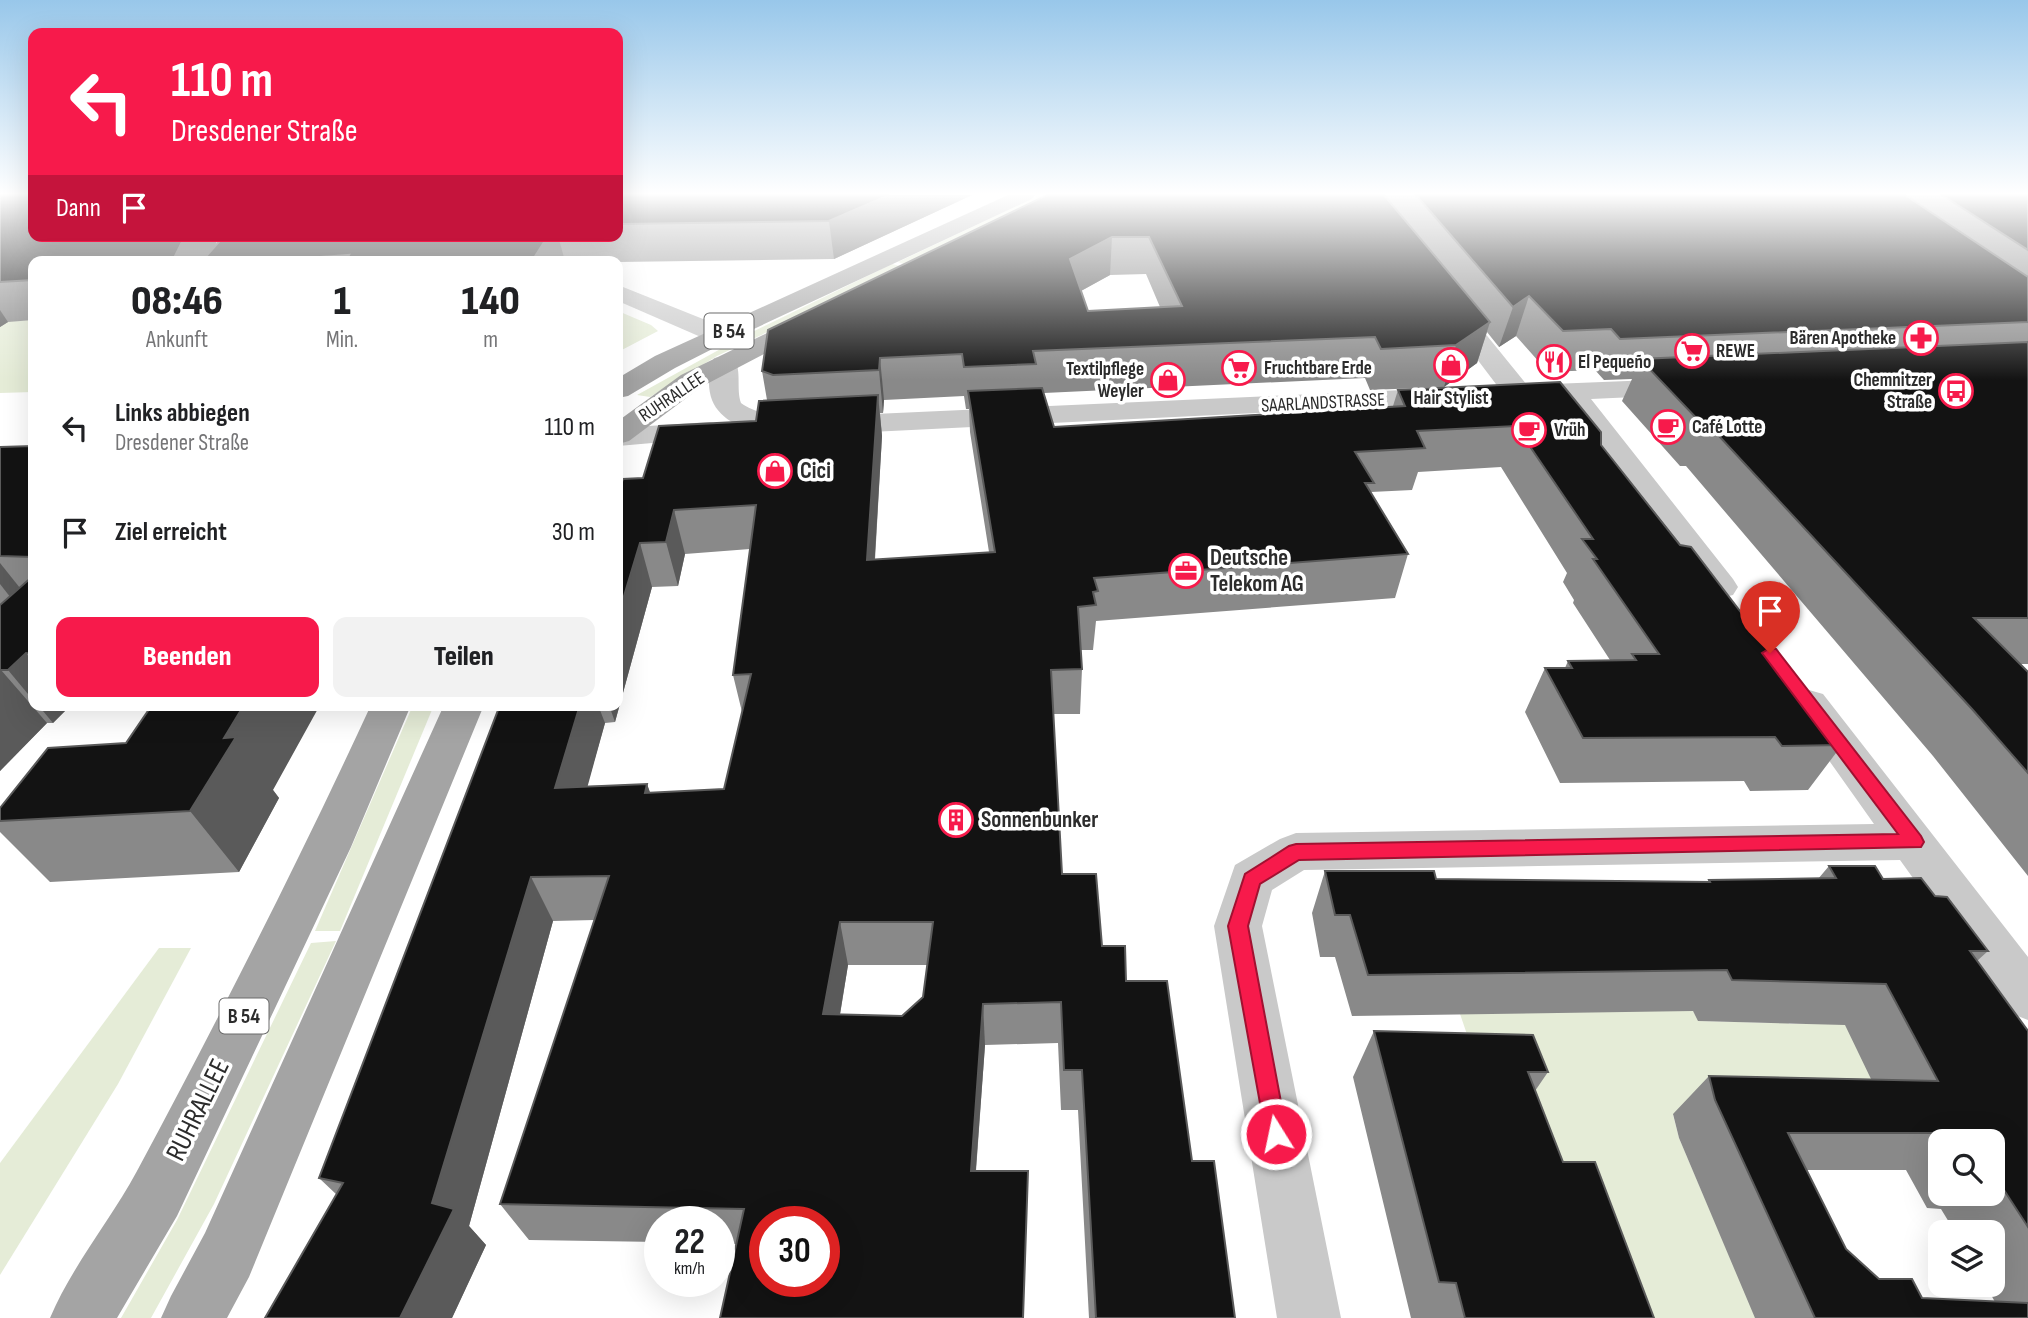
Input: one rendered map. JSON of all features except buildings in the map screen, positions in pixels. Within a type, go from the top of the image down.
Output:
[{"type":"main road","name":"RUHRALLEE","points":[[623,387],[719,335],[904,257]]},
{"type":"main road","name":"RUHRALLEE","points":[[623,432],[691,381],[928,257]]},
{"type":"main road","name":"RUHRALLEE","points":[[82,1318],[156,1195],[328,847],[388,711]]},
{"type":"main road","points":[[193,1318],[227,1255],[461,711]]},
{"type":"street","points":[[1435,286],[1519,394]]},
{"type":"street","points":[[623,294],[719,335]]},
{"type":"street","points":[[724,364],[721,391],[725,405],[741,417],[774,428]]},
{"type":"street","name":"SAARLANDSTRASSE","points":[[623,436],[1710,385]]},
{"type":"street","points":[[1570,392],[1740,614]]},
{"type":"street","points":[[1790,679],[2028,997]]},
{"type":"street","points":[[1309,1318],[1238,926],[1252,879],[1296,852],[1914,842]]},
{"type":"green space","points":[[910,257],[928,257],[909,266],[898,262]]},
{"type":"green space","points":[[892,264],[904,267],[717,356],[650,397],[637,395],[744,336]]},
{"type":"green space","points":[[623,313],[651,325],[658,331],[623,349]]},
{"type":"green space","points":[[28,319],[28,392],[0,393],[0,321]]},
{"type":"green space","points":[[410,711],[432,711],[340,931],[315,931]]},
{"type":"green space","points":[[336,941],[214,1204],[151,1318],[121,1318],[177,1220],[311,943]]},
{"type":"green space","points":[[159,948],[191,948],[118,1084],[0,1275],[0,1163]]},
{"type":"green space","points":[[1837,1000],[1891,1119],[1673,1115],[1679,1138],[1756,1318],[1564,1318],[1459,1011],[1693,1011],[1699,1021],[1775,1023],[1785,1016],[1789,1024],[1820,1023]]},
{"type":"place","name":"Bären Apotheke","points":[[1921,338]]},
{"type":"place","name":"REWE","points":[[1692,351]]},
{"type":"place","name":"El Pequeño","points":[[1554,362]]},
{"type":"place","name":"Hair Stylist","points":[[1451,365]]},
{"type":"place","name":"Fruchtbare Erde","points":[[1239,368]]},
{"type":"place","name":"Textilpflege Weyler","points":[[1168,380]]},
{"type":"place","name":"Chemnitzer Straße","points":[[1956,391]]},
{"type":"place","name":"Café Lotte","points":[[1668,427]]},
{"type":"place","name":"Vrüh","points":[[1529,430]]},
{"type":"place","name":"Cici","points":[[775,471]]},
{"type":"place","name":"Deutsche Telekom AG","points":[[1186,571]]},
{"type":"place","name":"Sonnenbunker","points":[[956,820]]},
{"type":"route","points":[[1276,1134],[1238,926],[1252,879],[1296,852],[1914,842],[1770,653]]}]
